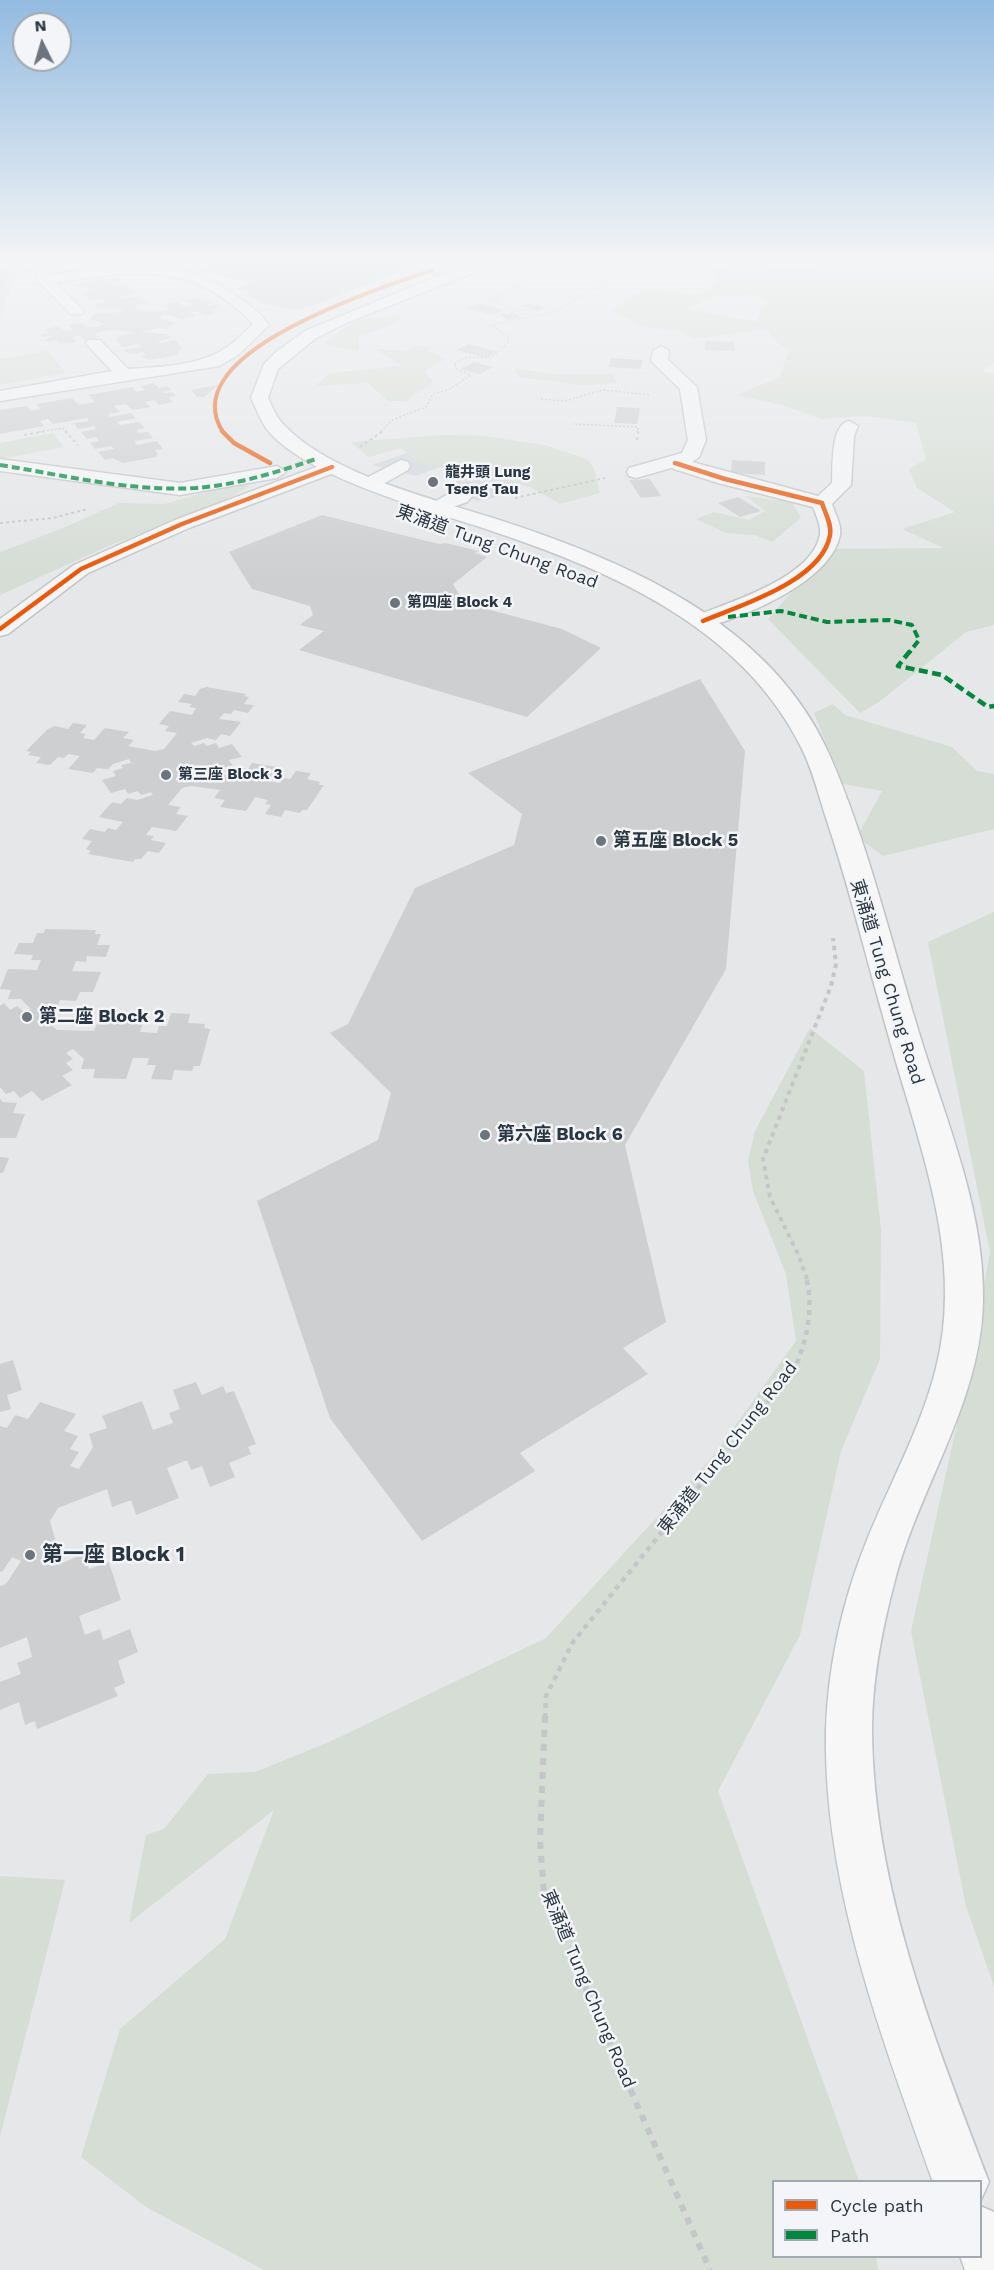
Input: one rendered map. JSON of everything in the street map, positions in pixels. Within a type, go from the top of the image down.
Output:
[{"type":"main road","name":"東涌道 Tung Chung Road","points":[[275,363],[270,368],[260,390],[265,415],[289,441],[330,461],[386,475],[439,506],[609,569],[647,587],[703,621],[765,674],[796,714],[817,754],[918,1086],[962,1251],[965,1304],[957,1363],[949,1393],[933,1435],[874,1576],[853,1674],[850,1720],[851,1777],[859,1858],[880,1948],[914,2054],[961,2180]]},
{"type":"main road","points":[[982,2237],[994,2270]]},
{"type":"street","points":[[113,363],[124,374]]},
{"type":"street","points":[[0,396],[124,374],[157,372],[208,363]]},
{"type":"street","points":[[636,472],[690,457],[697,440],[688,387],[661,363]]},
{"type":"street","points":[[822,502],[841,485],[845,436],[849,426]]},
{"type":"street","points":[[0,465],[164,488],[203,487],[330,461]]},
{"type":"street","points":[[0,629],[81,569],[330,461]]},
{"type":"street","points":[[675,463],[725,479],[822,502]]},
{"type":"street","points":[[439,506],[467,498]]},
{"type":"street","points":[[703,621],[787,584],[820,558],[830,534],[822,502]]},
{"type":"path","points":[[330,461],[353,453],[388,427],[392,420],[426,407],[433,394],[448,390],[471,375],[457,369],[454,364],[456,363]]},
{"type":"path","points":[[541,399],[565,401],[603,390],[625,394],[690,396]]},
{"type":"path","points":[[575,424],[638,427],[636,448],[621,449],[629,469],[636,472]]},
{"type":"path","points":[[330,461],[370,473],[386,475]]},
{"type":"path","points":[[467,498],[636,472]]},
{"type":"path","points":[[0,523],[75,514],[93,506],[123,482]]},
{"type":"shaded area","points":[[0,363],[57,363],[66,373],[0,385]]},
{"type":"shaded area","points":[[397,363],[438,363],[424,371],[433,382],[406,401],[388,401],[368,383],[315,386],[330,373],[402,366]]},
{"type":"shaded area","points":[[785,363],[993,363],[982,371],[994,374],[994,625],[966,632],[879,702],[860,713],[768,619],[798,585],[814,549],[943,548],[902,529],[955,512],[917,488],[909,469],[926,459],[916,423],[865,416],[821,419],[782,405],[736,395],[779,378]]},
{"type":"shaded area","points":[[515,368],[552,374],[613,374],[617,383],[582,385],[518,377]]},
{"type":"shaded area","points":[[53,433],[64,447],[0,459],[0,443]]},
{"type":"shaded area","points":[[445,435],[484,436],[545,445],[587,459],[594,468],[600,493],[560,504],[530,487],[465,471],[422,465],[400,448],[369,457],[350,442]]},
{"type":"shaded area","points":[[410,452],[453,462],[416,476],[372,465]]},
{"type":"shaded area","points":[[500,470],[521,492],[477,501],[443,484]]},
{"type":"shaded area","points":[[242,482],[249,487],[208,509],[111,545],[0,595],[0,552],[61,529],[119,503],[164,504]]},
{"type":"shaded area","points":[[746,496],[792,502],[801,518],[772,542],[754,535],[726,533],[696,519],[714,512],[749,520],[765,511]]},
{"type":"shaded area","points":[[833,704],[845,715],[952,747],[977,771],[994,774],[994,829],[883,856],[857,837],[882,791],[843,784],[814,713]]},
{"type":"shaded area","points":[[994,912],[994,1986],[966,1906],[911,1631],[969,1370],[990,1252],[928,942]]},
{"type":"shaded area","points":[[810,1028],[864,1071],[881,1230],[880,1359],[841,1451],[800,1635],[718,1791],[859,2180],[772,2180],[772,2258],[876,2258],[878,2270],[264,2270],[146,2207],[81,2157],[120,2029],[225,1939],[274,1810],[129,1923],[146,1835],[164,1829],[208,1774],[255,1772],[327,1743],[546,1638],[715,1454],[796,1341],[786,1274],[753,1191],[748,1161],[755,1131]]},
{"type":"shaded area","points":[[0,1876],[65,1880],[0,2137]]},
{"type":"building","points":[[472,363],[493,367],[480,374],[460,369]]},
{"type":"building","points":[[610,363],[642,363],[641,369],[609,367]]},
{"type":"building","points":[[154,383],[159,388],[167,386],[171,390],[163,392],[172,392],[176,396],[169,397],[173,402],[159,405],[154,400],[145,402],[151,407],[132,410],[126,404],[114,406],[120,412],[108,414],[110,417],[131,413],[136,418],[117,422],[120,425],[139,422],[145,428],[136,430],[139,433],[148,432],[153,438],[134,441],[137,445],[157,441],[163,449],[155,450],[158,454],[156,457],[123,463],[113,458],[105,460],[98,452],[114,449],[111,446],[95,449],[90,443],[99,441],[96,437],[87,439],[81,432],[96,429],[94,426],[78,429],[74,423],[89,421],[87,418],[53,424],[48,419],[40,421],[44,426],[0,434],[0,410],[27,406],[31,411],[40,409],[36,404],[72,398],[79,405],[95,402],[88,395],[132,387],[136,392],[145,390],[140,386]]},
{"type":"building","points":[[218,385],[204,397],[197,397],[191,390]]},
{"type":"building","points":[[617,407],[640,408],[637,424],[614,423]]},
{"type":"building","points":[[732,460],[765,462],[765,475],[731,473]]},
{"type":"building","points":[[650,479],[661,496],[641,498],[629,480]]},
{"type":"building","points":[[738,497],[761,511],[740,517],[718,503]]},
{"type":"building","points":[[322,515],[439,544],[446,543],[478,551],[475,553],[487,557],[453,584],[464,603],[562,629],[601,648],[527,717],[299,650],[324,631],[300,625],[313,615],[310,606],[252,589],[229,552]]},
{"type":"building","points":[[700,679],[745,751],[726,969],[625,1145],[666,1322],[623,1348],[648,1374],[520,1453],[535,1471],[422,1541],[330,1418],[257,1201],[378,1140],[391,1093],[330,1033],[348,1024],[415,888],[514,845],[522,814],[468,773]]},
{"type":"building","name":"第三座 Block 3","points":[[207,687],[246,694],[244,696],[249,697],[244,704],[254,705],[248,713],[234,710],[231,714],[224,713],[219,719],[241,722],[230,736],[221,734],[216,740],[207,738],[191,743],[194,746],[204,743],[206,746],[216,743],[219,748],[232,744],[242,757],[228,760],[233,765],[223,768],[226,771],[215,774],[217,777],[233,772],[238,767],[248,769],[252,763],[277,767],[268,781],[280,783],[283,778],[290,779],[296,771],[311,773],[307,779],[324,785],[307,810],[302,810],[300,813],[285,810],[281,817],[265,814],[271,805],[265,804],[268,800],[255,797],[246,811],[220,807],[225,800],[214,798],[220,790],[191,786],[182,788],[168,805],[181,807],[176,814],[188,816],[176,831],[152,827],[146,835],[154,836],[151,840],[166,843],[159,853],[148,851],[141,859],[135,859],[133,862],[88,854],[91,851],[86,849],[92,841],[82,839],[90,829],[105,832],[108,828],[116,830],[123,822],[99,817],[112,802],[121,804],[127,798],[137,800],[153,795],[151,792],[141,795],[138,791],[128,794],[125,789],[111,793],[102,780],[116,776],[113,771],[123,768],[121,765],[131,763],[129,759],[113,764],[108,769],[97,768],[93,773],[68,769],[80,756],[68,754],[64,758],[58,757],[50,765],[36,763],[41,757],[28,755],[31,752],[26,751],[48,729],[55,726],[68,729],[73,723],[87,725],[80,733],[86,734],[83,738],[94,740],[105,728],[129,732],[123,738],[134,740],[128,746],[155,751],[164,749],[177,733],[165,731],[169,726],[159,724],[170,711],[192,715],[196,708],[189,707],[192,704],[178,702],[184,694],[195,696],[200,689]]},
{"type":"building","name":"第二座 Block 2","points":[[45,929],[96,930],[95,934],[101,934],[97,945],[110,945],[106,957],[87,956],[86,962],[76,961],[72,971],[101,972],[93,992],[80,992],[76,1001],[60,1000],[51,1025],[57,1030],[94,1031],[98,1021],[112,1021],[115,1011],[147,1012],[140,1032],[157,1033],[159,1026],[167,1026],[171,1013],[190,1014],[188,1023],[205,1024],[204,1028],[210,1029],[200,1066],[194,1066],[192,1071],[174,1070],[172,1080],[151,1079],[156,1065],[147,1065],[149,1058],[133,1058],[126,1079],[93,1078],[95,1069],[81,1069],[84,1059],[73,1049],[66,1053],[73,1059],[66,1063],[73,1070],[62,1076],[72,1085],[42,1101],[32,1091],[20,1098],[14,1091],[6,1094],[0,1087],[0,1006],[4,1003],[10,1010],[17,1006],[24,1012],[31,1009],[21,999],[8,999],[11,990],[0,989],[8,969],[37,970],[41,960],[31,960],[33,955],[14,954],[19,943],[33,943],[37,933],[44,933]]},
{"type":"building","points":[[0,1099],[3,1102],[17,1103],[13,1113],[25,1114],[16,1138],[0,1138]]},
{"type":"building","points":[[0,1157],[9,1158],[3,1173],[0,1173]]},
{"type":"building","points":[[13,1360],[22,1390],[7,1395],[11,1409],[0,1412],[0,1364]]},
{"type":"building","name":"第一座 Block 1","points":[[196,1382],[202,1395],[223,1386],[226,1393],[234,1391],[256,1444],[248,1447],[251,1454],[229,1463],[235,1477],[210,1487],[202,1466],[191,1470],[187,1460],[167,1468],[179,1498],[136,1515],[131,1500],[112,1507],[107,1489],[58,1508],[50,1521],[62,1563],[84,1554],[89,1569],[109,1562],[121,1600],[79,1616],[85,1635],[100,1629],[103,1640],[130,1629],[138,1652],[118,1661],[125,1683],[114,1688],[118,1696],[37,1729],[35,1721],[25,1725],[19,1702],[0,1710],[0,1682],[21,1674],[17,1663],[32,1657],[27,1637],[0,1648],[0,1586],[6,1584],[21,1561],[12,1557],[2,1572],[0,1571],[0,1426],[7,1428],[15,1415],[28,1419],[40,1402],[76,1414],[64,1431],[78,1436],[70,1449],[79,1452],[70,1466],[79,1469],[93,1447],[89,1434],[107,1428],[102,1416],[142,1401],[153,1430],[173,1423],[169,1413],[180,1409],[173,1390]]},
{"type":"marked path","points":[[0,465],[112,483],[195,488],[266,475],[316,459]]},
{"type":"marked path","points":[[728,617],[781,611],[827,622],[889,620],[912,625],[919,640],[898,666],[942,675],[988,707],[994,706]]},
{"type":"cycle path","points":[[238,363],[229,371],[215,397],[219,426],[234,443],[270,463]]},
{"type":"cycle path","points":[[675,463],[725,479],[822,503],[829,526],[830,534],[825,550],[797,577],[758,598],[703,621]]},
{"type":"cycle path","points":[[0,629],[81,569],[182,524],[332,467]]},
{"type":"place","name":"龍井頭 Lung Tseng Tau","points":[[433,482]]},
{"type":"place","name":"第四座 Block 4","points":[[395,603]]},
{"type":"place","name":"第三座 Block 3","points":[[166,775]]},
{"type":"place","name":"第五座 Block 5","points":[[601,841]]},
{"type":"place","name":"第二座 Block 2","points":[[27,1017]]},
{"type":"place","name":"第六座 Block 6","points":[[485,1135]]},
{"type":"place","name":"第一座 Block 1","points":[[30,1555]]}]
